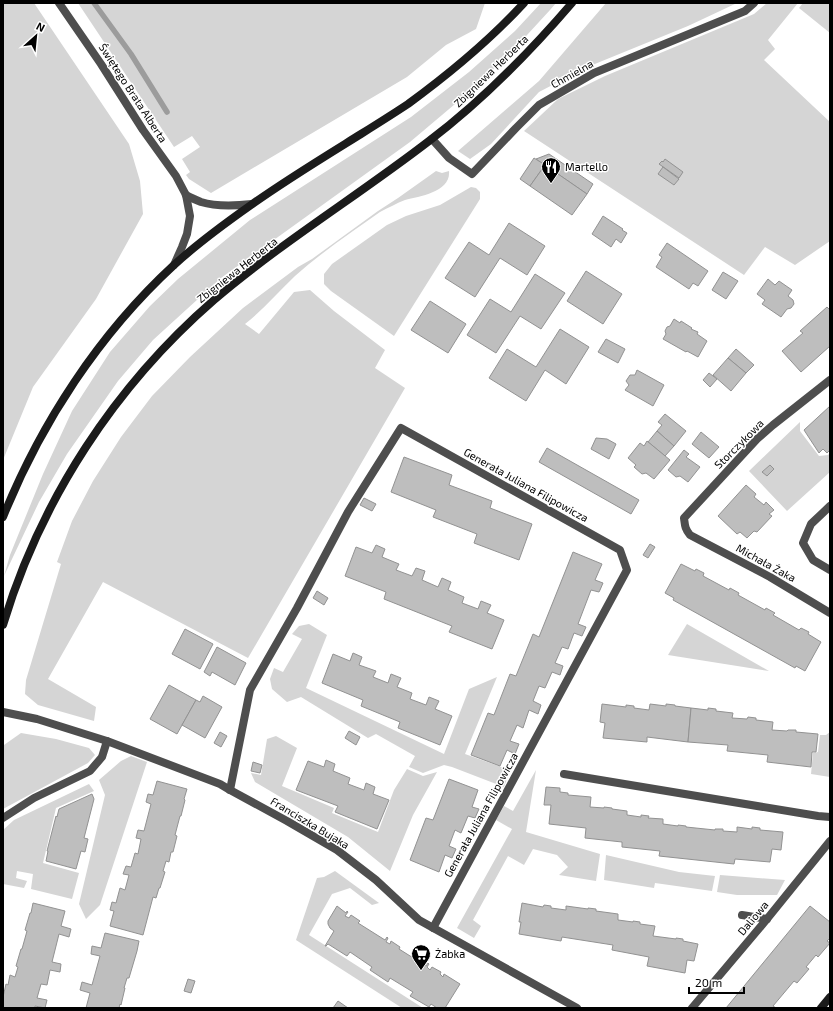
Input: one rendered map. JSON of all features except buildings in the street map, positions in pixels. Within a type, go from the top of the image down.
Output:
[{"type":"main road","points":[[3,517],[19,479],[43,433],[79,376],[119,323],[173,266],[198,244],[252,204],[407,104],[467,58],[524,3]]},
{"type":"main road","name":"Zbigniewa Herberta","points":[[3,625],[25,561],[45,517],[60,489],[95,433],[140,374],[192,320],[236,282],[432,139],[472,105],[508,72],[572,3]]},
{"type":"main road","points":[[821,1008],[830,997]]},
{"type":"street","name":"Świętego Brata Alberta","points":[[59,3],[101,64],[143,130],[176,176],[186,195],[190,216],[187,234],[173,266]]},
{"type":"street","name":"Chmielna","points":[[432,139],[449,158],[472,174],[539,105],[594,73],[745,11],[754,3]]},
{"type":"street","points":[[186,195],[201,202],[217,205],[234,206],[252,204]]},
{"type":"street","name":"Storczykowa","points":[[690,535],[685,530],[684,518],[757,439],[830,380]]},
{"type":"street","name":"Generała Juliana Filipowicza","points":[[230,790],[250,690],[297,608],[348,512],[401,428],[620,550],[627,570],[433,928]]},
{"type":"street","points":[[830,506],[811,524],[804,542],[813,560],[830,570]]},
{"type":"street","name":"Michała Żaka","points":[[690,535],[770,577],[830,613]]},
{"type":"street","name":"Franciszka Bujaka","points":[[3,712],[37,719],[107,741],[220,784],[337,850],[376,880],[419,920],[577,1008]]},
{"type":"street","points":[[3,818],[34,798],[90,771],[102,757],[107,741]]},
{"type":"street","points":[[564,774],[830,817]]},
{"type":"street","name":"Daliowa","points":[[692,1008],[767,919],[830,840]]},
{"type":"street","points":[[742,915],[767,919]]},
{"type":"shaded area","points":[[3,3],[34,3],[129,144],[140,181],[143,214],[96,299],[33,387],[3,460]]},
{"type":"shaded area","points":[[78,3],[485,3],[476,29],[446,45],[407,77],[211,193],[189,179],[186,175],[190,172],[182,159],[200,147],[192,136],[174,147]]},
{"type":"shaded area","points":[[541,3],[556,3],[516,47],[474,88],[410,142],[221,278],[153,340],[118,381],[67,454],[39,502],[4,576],[10,555],[43,474],[72,411],[110,352],[150,306],[178,279],[250,220],[411,117],[469,72],[515,31]]},
{"type":"shaded area","points":[[606,3],[737,3],[688,26],[585,68],[539,92],[491,144],[470,159],[458,151],[539,81]]},
{"type":"shaded area","points":[[767,3],[798,3],[768,40],[775,49],[764,60],[830,122],[830,241],[795,265],[765,247],[744,275],[524,131],[558,99],[605,76],[754,14]]},
{"type":"shaded area","points":[[803,3],[830,3],[830,33],[799,8]]},
{"type":"shaded area","points":[[436,171],[442,173],[449,171],[445,184],[433,192],[402,201],[377,214],[309,264],[245,324],[259,334],[294,292],[310,290],[334,311],[385,350],[375,368],[405,388],[248,658],[103,582],[48,679],[96,707],[94,721],[38,705],[25,694],[26,680],[61,564],[57,562],[72,521],[93,481],[121,437],[152,396],[190,357],[243,308],[298,267],[312,259]]},
{"type":"shaded area","points":[[471,187],[476,188],[480,192],[480,199],[394,336],[331,291],[324,284],[324,274],[332,264],[387,225],[406,216],[440,205]]},
{"type":"shaded area","points":[[800,422],[800,431],[819,456],[828,455],[830,453],[830,472],[787,511],[749,471]]},
{"type":"shaded area","points":[[309,624],[327,635],[306,688],[444,754],[469,689],[497,677],[465,754],[510,770],[504,787],[444,765],[423,773],[409,767],[415,756],[376,734],[368,738],[301,697],[287,702],[272,689],[270,679],[274,668],[283,672],[302,639],[292,634],[299,626]]},
{"type":"shaded area","points":[[687,624],[769,671],[668,655]]},
{"type":"shaded area","points":[[830,732],[830,777],[811,774],[813,753],[818,752],[820,735],[826,735]]},
{"type":"shaded area","points":[[21,733],[56,739],[89,748],[95,755],[88,763],[3,809],[3,748],[4,745]]},
{"type":"shaded area","points":[[276,736],[297,748],[282,786],[334,808],[332,813],[378,832],[394,790],[407,769],[423,776],[437,772],[413,815],[390,871],[348,837],[255,782],[251,773],[261,775],[267,739]]},
{"type":"shaded area","points":[[131,756],[147,762],[100,905],[86,919],[79,904],[105,795],[99,780],[121,761]]},
{"type":"shaded area","points":[[536,770],[526,832],[600,854],[596,881],[559,875],[568,867],[557,855],[533,849],[524,865],[508,856],[473,920],[481,926],[474,938],[457,928],[512,829],[496,820],[504,806],[513,811]]},
{"type":"shaded area","points":[[89,784],[94,791],[56,808],[43,863],[79,873],[72,899],[31,889],[33,874],[17,871],[16,878],[27,881],[24,888],[3,884],[3,830],[14,820]]},
{"type":"shaded area","points":[[606,855],[679,872],[715,876],[712,891],[655,883],[654,888],[604,880]]},
{"type":"shaded area","points":[[335,871],[379,903],[372,905],[350,888],[332,894],[309,935],[423,1008],[402,1008],[296,940],[317,878],[324,877]]},
{"type":"shaded area","points":[[720,875],[785,880],[777,895],[737,895],[717,892]]},
{"type":"waterway","points":[[94,3],[131,54],[167,112]]},
{"type":"place","name":"Martello","points":[[551,184]]},
{"type":"place","name":"Żabka","points":[[421,971]]}]
